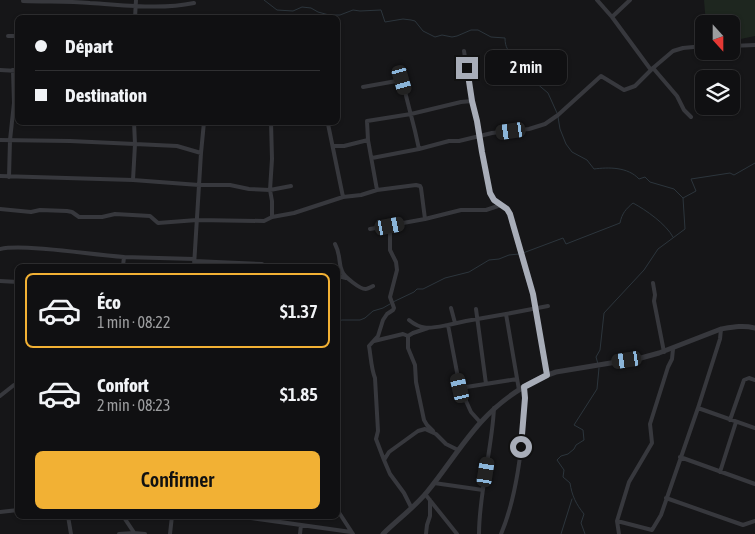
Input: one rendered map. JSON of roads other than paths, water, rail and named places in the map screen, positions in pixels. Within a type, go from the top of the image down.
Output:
[{"type":"street","points":[[135,15],[136,0]]},
{"type":"street","points":[[597,0],[691,117]]},
{"type":"street","points":[[612,17],[630,0]]},
{"type":"street","points":[[24,1],[136,6],[180,6],[194,2]]},
{"type":"street","points":[[8,36],[15,36]]},
{"type":"street","points":[[740,46],[755,45]]},
{"type":"street","points":[[372,158],[450,141],[529,129],[545,124],[601,76],[624,90],[635,86],[673,51],[695,47]]},
{"type":"street","points":[[464,51],[490,193],[494,200],[507,209],[510,214],[533,294],[547,375]]},
{"type":"street","points":[[0,70],[15,71]]},
{"type":"street","points":[[363,86],[402,80],[418,149]]},
{"type":"street","points":[[10,177],[10,140],[15,88]]},
{"type":"street","points":[[377,190],[368,140],[367,121],[472,101]]},
{"type":"street","points":[[134,125],[134,180]]},
{"type":"street","points":[[194,264],[204,125]]},
{"type":"street","points":[[271,125],[272,160],[270,190],[272,217]]},
{"type":"street","points":[[328,125],[343,197]]},
{"type":"street","points":[[0,140],[177,146],[201,153]]},
{"type":"street","points":[[333,146],[344,146],[368,140]]},
{"type":"street","points":[[0,176],[134,180],[230,185],[270,190],[291,186]]},
{"type":"street","points":[[0,209],[31,212],[40,210],[67,211],[79,217],[102,217],[115,214],[150,216],[158,223],[197,220],[264,221],[272,217],[294,213],[343,197],[416,185],[421,188],[425,219]]},
{"type":"street","points":[[370,230],[461,210],[486,210],[501,205]]},
{"type":"street","points":[[390,226],[390,250],[396,262],[397,270],[390,297],[394,308],[387,314],[378,336],[369,346],[375,378],[378,431],[376,439],[390,474],[411,507]]},
{"type":"street","points":[[335,244],[342,272],[363,289],[373,286]]},
{"type":"street","points":[[0,250],[7,248],[34,248],[124,257],[262,264]]},
{"type":"street","points":[[123,264],[124,257]]},
{"type":"street","points":[[340,276],[348,278]]},
{"type":"street","points":[[0,281],[15,282]]},
{"type":"street","points":[[653,283],[654,301],[664,352]]},
{"type":"street","points":[[372,342],[403,334],[408,336],[428,328],[548,306]]},
{"type":"street","points":[[451,308],[455,323]]},
{"type":"street","points":[[476,308],[486,384]]},
{"type":"street","points":[[502,534],[510,511],[520,455],[525,398],[517,379],[506,314]]},
{"type":"street","points":[[409,320],[416,326],[428,328]]},
{"type":"street","points":[[448,325],[460,388],[471,412],[480,422]]},
{"type":"street","points":[[383,534],[425,494],[480,422],[494,408],[522,388],[556,372],[641,358],[664,352],[722,329],[746,326],[755,328]]},
{"type":"street","points":[[617,521],[652,530],[661,515],[698,408],[722,329]]},
{"type":"street","points":[[408,336],[408,348],[415,365],[416,382],[424,420],[446,444],[458,450]]},
{"type":"street","points":[[619,534],[617,521],[629,482],[652,443],[650,424],[672,358],[673,348]]},
{"type":"street","points":[[730,420],[744,380],[749,378],[755,380]]},
{"type":"street","points":[[460,388],[517,379]]},
{"type":"street","points":[[0,396],[15,384]]},
{"type":"street","points":[[479,534],[483,490],[493,431],[494,408]]},
{"type":"street","points":[[698,408],[755,428]]},
{"type":"street","points":[[720,472],[736,422]]},
{"type":"street","points":[[384,460],[389,452],[418,431],[425,429],[436,434]]},
{"type":"street","points":[[680,457],[755,484]]},
{"type":"street","points":[[434,483],[483,490]]},
{"type":"street","points":[[425,494],[457,534]]},
{"type":"street","points":[[666,498],[743,525],[755,521]]},
{"type":"street","points":[[426,534],[430,516],[430,500]]},
{"type":"street","points":[[0,512],[15,510]]},
{"type":"street","points":[[340,515],[352,533]]},
{"type":"street","points":[[68,519],[71,534]]},
{"type":"street","points":[[125,519],[134,533]]},
{"type":"street","points":[[170,534],[172,519]]},
{"type":"street","points":[[258,519],[352,533]]},
{"type":"street","points":[[300,534],[301,525]]},
{"type":"street","points":[[118,534],[145,534]]},
{"type":"waterway","points":[[264,0],[277,10],[293,11],[302,7],[311,8],[329,15],[340,15],[353,10],[381,10],[385,22],[403,19],[415,21],[423,31],[435,37],[442,35],[452,37],[471,30],[478,30],[491,37],[505,38],[507,49],[510,52],[518,57],[533,61],[530,75],[548,93],[557,113]]},
{"type":"waterway","points":[[558,117],[566,144],[572,152],[587,160],[594,169],[612,168],[624,170],[639,179],[645,177],[650,182],[674,189],[683,198]]},
{"type":"waterway","points":[[598,364],[596,357],[600,350],[604,313],[644,270],[658,249],[685,229],[683,198],[696,191],[691,179],[730,173],[734,175],[755,163]]},
{"type":"waterway","points":[[523,253],[563,238],[566,244],[620,223],[622,216],[633,203],[661,222],[673,237]]},
{"type":"waterway","points":[[393,302],[417,289],[423,289],[445,278],[469,272],[489,260],[519,254]]},
{"type":"waterway","points":[[340,320],[360,320],[373,311],[390,304]]},
{"type":"waterway","points":[[585,534],[581,523],[584,514],[575,500],[570,483],[563,477],[564,470],[557,460],[561,456],[568,454],[576,445],[584,440],[583,430],[574,425],[597,389],[599,368]]},
{"type":"waterway","points":[[561,534],[572,499]]}]
